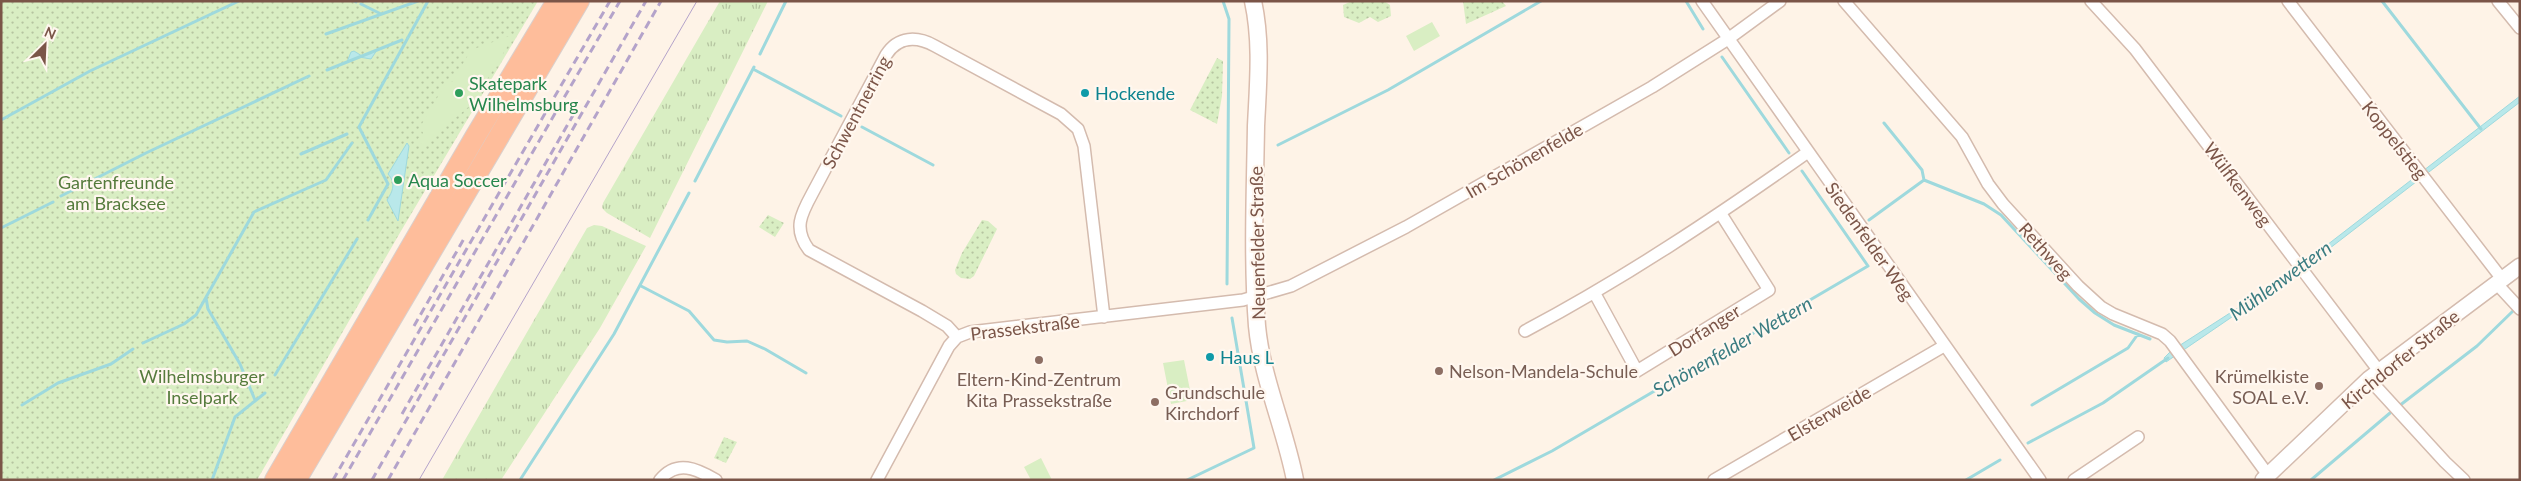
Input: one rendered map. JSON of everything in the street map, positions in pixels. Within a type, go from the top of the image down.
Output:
[{"type":"highway","points":[[275,480],[475,137],[557,1]]},
{"type":"highway","points":[[296,480],[579,1]]},
{"type":"main road","name":"Neuenfelder Straße","points":[[1253,1],[1259,44],[1254,208],[1256,297],[1261,354],[1295,480]]},
{"type":"street","name":"Siedenfelder Weg","points":[[1702,1],[2040,480]]},
{"type":"street","name":"Im Schönenfelde","points":[[1256,297],[1291,286],[1406,227],[1626,102],[1728,39],[1780,1]]},
{"type":"street","name":"Rethweg","points":[[1844,1],[1962,137],[1988,184],[2002,204],[2072,280],[2101,307],[2162,334],[2178,350],[2265,477]]},
{"type":"street","name":"Wülfkenweg","points":[[2091,1],[2136,49],[2301,267],[2374,375],[2444,462],[2464,480]]},
{"type":"street","name":"Koppelstieg","points":[[2288,1],[2421,174],[2520,309]]},
{"type":"street","points":[[2498,1],[2520,28]]},
{"type":"street","name":"Schwentnerring","points":[[957,337],[947,326],[922,311],[809,250],[801,240],[800,217],[888,52],[893,46],[904,40],[924,40],[1066,118],[1078,129],[1084,146],[1104,317]]},
{"type":"street","points":[[1525,331],[1595,294],[1721,214],[1808,152]]},
{"type":"street","name":"Dorfanger","points":[[1595,294],[1637,371],[1769,290],[1721,214]]},
{"type":"street","name":"Kirchdorfer Straße","points":[[2265,477],[2374,375],[2520,266]]},
{"type":"street","name":"Prassekstraße","points":[[877,480],[949,346],[957,337],[970,332],[1256,297]]},
{"type":"street","name":"Elsterweide","points":[[1714,480],[1726,477],[1944,346]]},
{"type":"street","points":[[2074,480],[2138,438]]},
{"type":"street","points":[[660,480],[667,472],[684,467],[716,480]]},
{"type":"green space","points":[[1,1],[538,1],[401,231],[257,480],[1,480]]},
{"type":"green space","points":[[720,1],[768,1],[650,238],[607,213],[602,208],[603,203]]},
{"type":"green space","points":[[1352,1],[1384,1],[1390,5],[1391,16],[1378,22],[1370,17],[1359,23],[1344,17],[1343,5]]},
{"type":"green space","points":[[1463,1],[1502,1],[1506,6],[1466,24]]},
{"type":"green space","points":[[1432,22],[1440,36],[1414,51],[1406,36]]},
{"type":"green space","name":"Skatepark Wilhelmsburg","points":[[515,34],[472,104],[423,145],[417,140],[423,133],[420,127],[447,81],[452,82],[471,50]]},
{"type":"green space","points":[[1217,58],[1223,61],[1222,96],[1217,124],[1190,110]]},
{"type":"green space","points":[[768,215],[784,223],[775,237],[759,227]]},
{"type":"green space","points":[[982,220],[988,221],[997,229],[974,276],[970,279],[961,278],[956,274],[955,270],[962,253]]},
{"type":"green space","points":[[594,225],[602,226],[646,246],[600,328],[501,480],[442,480],[587,228]]},
{"type":"green space","points":[[1184,360],[1192,400],[1171,404],[1163,363]]},
{"type":"green space","points":[[724,437],[737,442],[726,463],[714,458]]},
{"type":"green space","points":[[1041,458],[1052,480],[1031,480],[1024,467]]},
{"type":"water","points":[[377,50],[371,59],[359,57],[347,62],[351,52],[354,51],[362,56]]},
{"type":"water","points":[[2520,96],[2520,102],[2308,265],[2166,362],[2164,358],[2171,351],[2305,262]]},
{"type":"water","name":"Aqua Soccer","points":[[407,143],[409,146],[398,221],[387,200],[393,187],[388,174]]},
{"type":"waterway","points":[[1,120],[90,71],[239,1]]},
{"type":"waterway","points":[[326,34],[418,1]]},
{"type":"waterway","points":[[368,220],[388,184],[359,127],[428,1]]},
{"type":"waterway","points":[[760,54],[786,1]]},
{"type":"waterway","points":[[1223,1],[1229,19],[1227,284]]},
{"type":"waterway","points":[[1278,145],[1388,90],[1541,1]]},
{"type":"waterway","name":"Schönenfelder Wettern","points":[[1686,1],[1703,29]]},
{"type":"waterway","points":[[2382,1],[2481,129]]},
{"type":"waterway","points":[[361,4],[381,14]]},
{"type":"waterway","points":[[327,70],[402,40]]},
{"type":"waterway","name":"Schönenfelder Wettern","points":[[1722,57],[1789,153]]},
{"type":"waterway","points":[[695,181],[754,67]]},
{"type":"waterway","points":[[753,69],[841,116]]},
{"type":"waterway","points":[[61,196],[146,153],[309,76]]},
{"type":"waterway","name":"Schönenfelder Wettern","points":[[1884,123],[1922,170],[1924,180],[1984,204],[2001,215],[2079,299],[2095,313],[2114,325],[2150,339]]},
{"type":"waterway","points":[[862,127],[933,165]]},
{"type":"waterway","points":[[301,154],[347,134]]},
{"type":"waterway","points":[[143,343],[184,324],[196,315],[254,212],[326,180],[352,143]]},
{"type":"waterway","name":"Schönenfelder Wettern","points":[[1494,480],[1552,451],[1868,266],[1802,171]]},
{"type":"waterway","points":[[1869,220],[1924,180]]},
{"type":"waterway","points":[[520,480],[614,334],[689,193]]},
{"type":"waterway","points":[[1,228],[53,202]]},
{"type":"waterway","points":[[275,375],[357,239]]},
{"type":"waterway","points":[[641,286],[689,311],[714,340],[727,342],[747,341],[765,349],[806,373]]},
{"type":"waterway","points":[[206,298],[208,309],[240,364],[255,400]]},
{"type":"waterway","points":[[2399,406],[2477,346],[2513,311]]},
{"type":"waterway","points":[[1187,480],[1254,448],[1232,318]]},
{"type":"waterway","points":[[2032,405],[2128,348],[2138,334]]},
{"type":"waterway","points":[[22,405],[58,383],[111,364],[133,349]]},
{"type":"waterway","name":"Mühlenwettern","points":[[2028,443],[2103,403],[2168,358]]},
{"type":"waterway","points":[[212,480],[235,417],[265,393]]},
{"type":"waterway","points":[[2311,480],[2390,413]]},
{"type":"waterway","name":"Mühlenwettern","points":[[1966,480],[2000,460]]},
{"type":"tram line","points":[[419,480],[697,1]]},
{"type":"railway","points":[[333,480],[610,1]]},
{"type":"railway","points":[[343,480],[620,1]]},
{"type":"railway","points":[[372,480],[646,1]]},
{"type":"railway","points":[[388,480],[661,1]]},
{"type":"railway","points":[[402,414],[576,110]]},
{"type":"railway","points":[[414,326],[465,237]]},
{"type":"place","name":"Skatepark Wilhelmsburg","points":[[459,93]]},
{"type":"place","name":"Hockende","points":[[1085,93]]},
{"type":"place","name":"Aqua Soccer","points":[[398,180]]},
{"type":"place","name":"Haus L","points":[[1210,357]]},
{"type":"place","name":"Eltern-Kind-Zentrum Kita Prassekstraße","points":[[1039,360]]},
{"type":"place","name":"Nelson-Mandela-Schule","points":[[1439,371]]},
{"type":"place","name":"Krümelkiste SOAL e.V.","points":[[2319,386]]},
{"type":"place","name":"Grundschule Kirchdorf","points":[[1155,402]]},
{"type":"park label","name":"Gartenfreunde am Bracksee","points":[[116,192]]},
{"type":"park label","name":"Wilhelmsburger Inselpark","points":[[202,386]]}]
